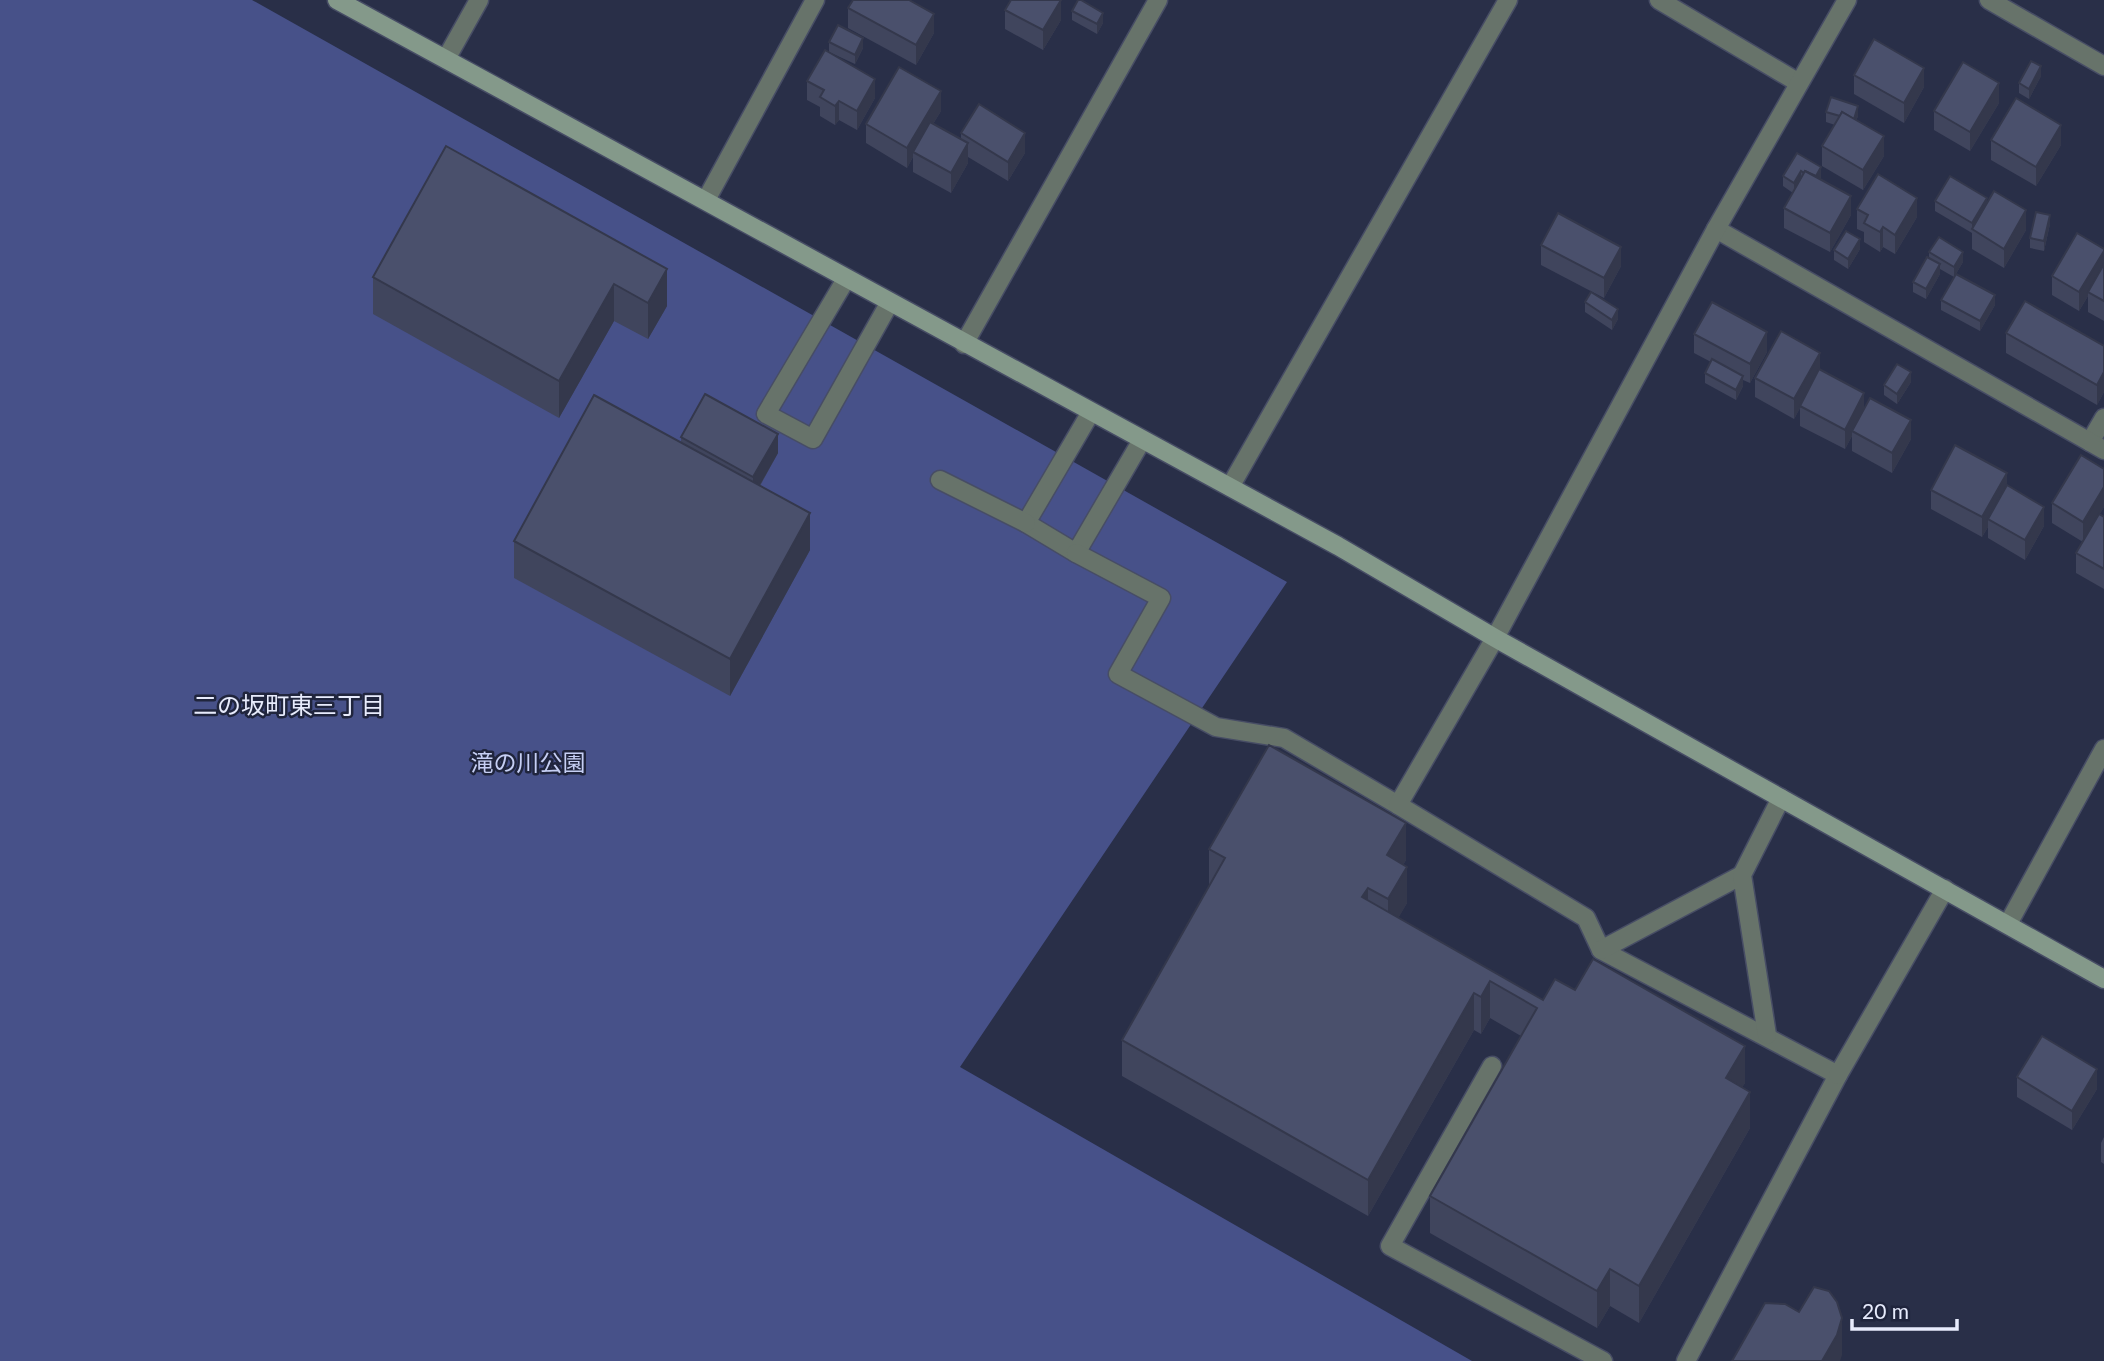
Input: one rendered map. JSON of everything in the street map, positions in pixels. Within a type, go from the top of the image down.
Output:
[{"type":"street","points":[[337,0],[1230,487],[2104,978]]},
{"type":"street","points":[[446,59],[479,0]]},
{"type":"street","points":[[706,200],[815,0]]},
{"type":"street","points":[[964,344],[1158,0]]},
{"type":"street","points":[[1230,487],[1508,0]]},
{"type":"street","points":[[1659,0],[1799,83]]},
{"type":"street","points":[[1398,805],[1495,638],[1716,229],[1847,0]]},
{"type":"street","points":[[1989,0],[2104,66]]},
{"type":"street","points":[[1716,229],[2097,446],[2104,418]]},
{"type":"street","points":[[846,279],[766,414],[813,439],[890,302]]},
{"type":"street","points":[[1026,523],[1091,412]]},
{"type":"street","points":[[1076,552],[1142,440]]},
{"type":"street","points":[[940,480],[1026,523],[1161,598],[1118,674],[1216,727],[1284,738],[1586,918],[1601,950],[1767,1035],[1838,1075]]},
{"type":"street","points":[[2008,924],[2104,749]]},
{"type":"street","points":[[1601,950],[1742,875],[1781,798]]},
{"type":"street","points":[[1742,875],[1767,1035]]},
{"type":"street","points":[[1686,1361],[1838,1075],[1945,889]]},
{"type":"street","points":[[1492,1066],[1390,1247],[1603,1361]]},
{"type":"green space","name":"滝の川公園","points":[[0,0],[252,0],[1287,582],[960,1067],[1472,1361],[0,1361]]},
{"type":"building","points":[[853,0],[909,0],[934,14],[916,45],[848,8]]},
{"type":"building","points":[[1011,0],[1061,0],[1043,30],[1005,10]]},
{"type":"building","points":[[1078,0],[1103,13],[1097,24],[1072,11]]},
{"type":"building","points":[[838,25],[863,38],[855,55],[829,42]]},
{"type":"building","points":[[1874,39],[1924,68],[1904,103],[1854,75]]},
{"type":"building","points":[[825,50],[875,79],[857,111],[839,101],[835,106],[820,97],[824,90],[807,81]]},
{"type":"building","points":[[2031,61],[2041,66],[2029,89],[2019,83]]},
{"type":"building","points":[[1963,62],[1999,83],[1970,132],[1934,111]]},
{"type":"building","points":[[899,67],[941,91],[907,148],[866,124]]},
{"type":"building","points":[[1831,97],[1858,106],[1854,119],[1842,112],[1840,116],[1826,112]]},
{"type":"building","points":[[2016,98],[2061,125],[2036,167],[1991,140]]},
{"type":"building","points":[[979,104],[1025,133],[1008,162],[961,133]]},
{"type":"building","points":[[1842,112],[1884,136],[1863,170],[1822,146]]},
{"type":"building","points":[[930,122],[968,143],[951,173],[913,152]]},
{"type":"building","points":[[446,146],[667,269],[648,303],[614,284],[559,381],[373,277]]},
{"type":"building","points":[[1797,153],[1821,167],[1816,176],[1801,171],[1794,183],[1783,176]]},
{"type":"building","points":[[1805,171],[1851,196],[1830,233],[1784,208]]},
{"type":"building","points":[[1878,174],[1917,198],[1895,235],[1883,227],[1880,232],[1864,223],[1868,215],[1857,209]]},
{"type":"building","points":[[1950,176],[1987,198],[1972,223],[1935,201]]},
{"type":"building","points":[[1994,191],[2026,210],[2004,249],[1972,229]]},
{"type":"building","points":[[2036,212],[2050,215],[2044,241],[2030,238]]},
{"type":"building","points":[[1558,213],[1621,247],[1604,278],[1541,245]]},
{"type":"building","points":[[1846,231],[1860,239],[1848,259],[1834,250]]},
{"type":"building","points":[[2077,233],[2104,249],[2079,292],[2052,276]]},
{"type":"building","points":[[1939,237],[1963,252],[1954,267],[1929,252]]},
{"type":"building","points":[[1927,257],[1940,264],[1926,289],[1913,282]]},
{"type":"building","points":[[2104,264],[2104,301],[2088,292]]},
{"type":"building","points":[[1956,274],[1995,295],[1980,321],[1941,300]]},
{"type":"building","points":[[1591,292],[1618,309],[1612,320],[1585,302]]},
{"type":"building","points":[[2025,301],[2104,346],[2104,372],[2097,385],[2006,333]]},
{"type":"building","points":[[1712,302],[1767,332],[1750,364],[1694,334]]},
{"type":"building","points":[[1781,331],[1820,353],[1794,399],[1755,378]]},
{"type":"building","points":[[1712,359],[1743,376],[1736,390],[1705,373]]},
{"type":"building","points":[[1897,364],[1911,372],[1897,394],[1884,385]]},
{"type":"building","points":[[1819,369],[1864,393],[1845,430],[1800,406]]},
{"type":"building","points":[[705,394],[778,434],[753,477],[681,437]]},
{"type":"building","points":[[594,395],[810,513],[730,659],[514,541]]},
{"type":"building","points":[[1870,398],[1911,420],[1892,453],[1852,431]]},
{"type":"building","points":[[1955,445],[2007,473],[1982,517],[1931,490]]},
{"type":"building","points":[[2081,455],[2104,469],[2104,487],[2083,522],[2052,503]]},
{"type":"building","points":[[2007,485],[2044,507],[2025,540],[1988,519]]},
{"type":"building","points":[[2099,514],[2104,517],[2104,569],[2076,553]]},
{"type":"building","points":[[1269,745],[1406,823],[1387,855],[1407,867],[1388,899],[1368,888],[1362,897],[1543,1000],[1555,979],[1575,990],[1593,959],[1745,1046],[1726,1078],[1750,1092],[1639,1286],[1610,1269],[1597,1291],[1430,1196],[1537,1008],[1490,981],[1481,997],[1474,993],[1368,1180],[1122,1040],[1225,858],[1209,849]]},
{"type":"building","points":[[2042,1036],[2097,1069],[2072,1111],[2017,1077]]},
{"type":"building","points":[[1814,1287],[1829,1291],[1837,1302],[1842,1318],[1837,1335],[1822,1361],[1732,1361],[1765,1303],[1785,1304],[1799,1312]]},
{"type":"district","name":"二の坂町東三丁目","points":[[289,704]]}]
